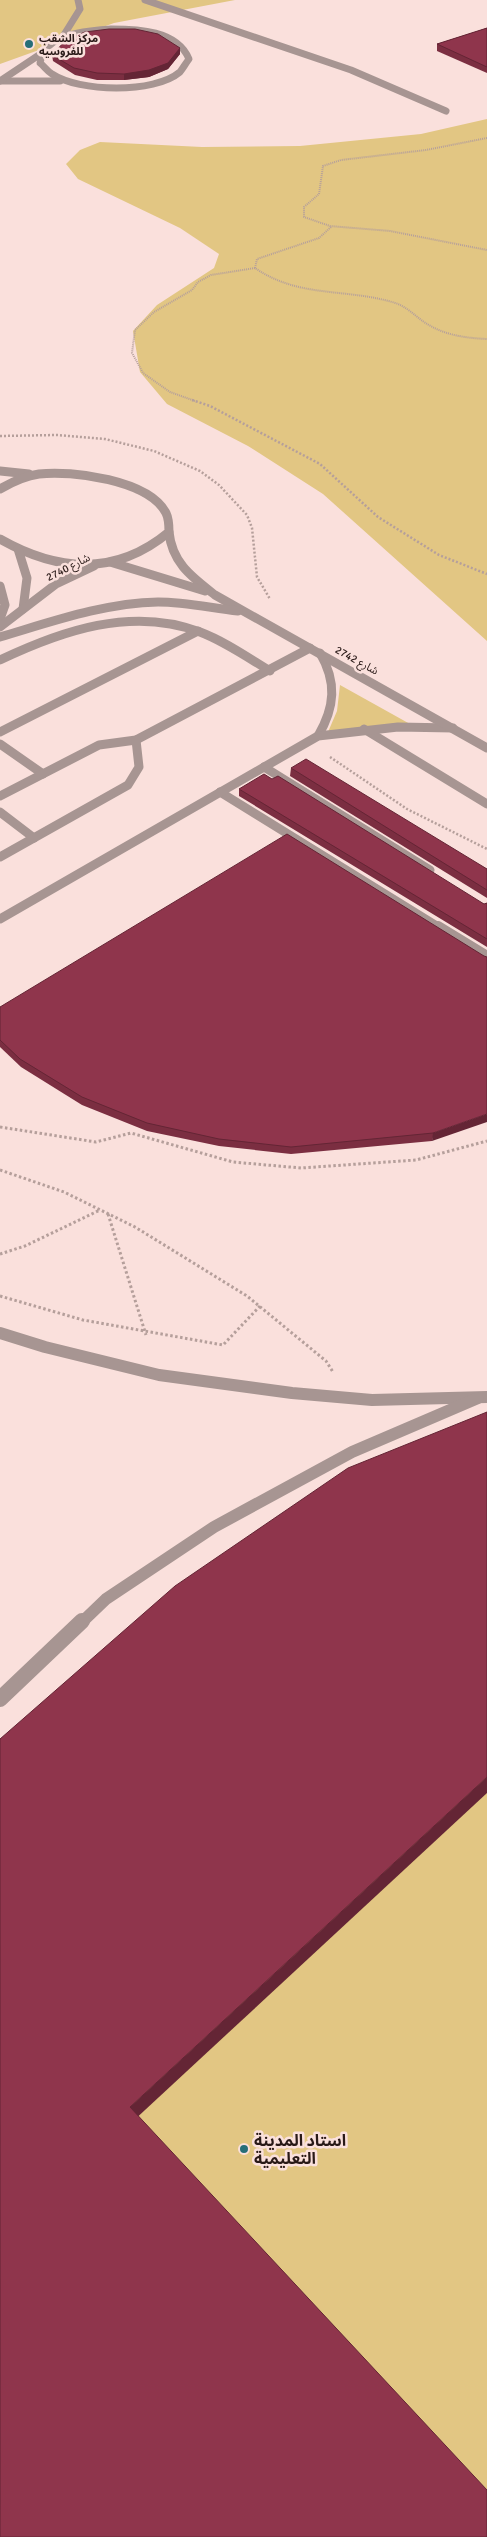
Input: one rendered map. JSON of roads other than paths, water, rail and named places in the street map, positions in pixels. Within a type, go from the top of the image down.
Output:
[{"type":"street","points":[[62,38],[80,9],[78,0]]},
{"type":"street","points":[[145,0],[326,61],[400,89],[446,111]]},
{"type":"street","points":[[97,30],[138,30],[172,39],[185,48],[189,59],[187,64],[175,74],[142,85],[103,87],[66,81],[0,81],[62,38],[97,30]]},
{"type":"street","points":[[42,53],[40,63],[43,68],[66,81]]},
{"type":"street","name":"شارع 2742","points":[[0,471],[98,476],[147,495],[165,511],[170,532],[169,546],[174,557],[183,569],[215,595],[487,748]]},
{"type":"street","points":[[0,489],[31,474]]},
{"type":"street","points":[[0,539],[4,544],[41,559],[60,563],[105,563],[146,551],[160,542],[170,532]]},
{"type":"street","name":"شارع 2740","points":[[18,549],[27,568],[28,580],[23,609]]},
{"type":"street","name":"شارع 2742","points":[[105,563],[215,595]]},
{"type":"street","name":"شارع 2740","points":[[0,627],[56,584],[105,563]]},
{"type":"street","points":[[0,586],[5,605],[0,619]]},
{"type":"street","points":[[0,637],[81,614],[158,602],[243,612]]},
{"type":"street","points":[[0,660],[43,640],[108,624],[140,622],[172,625],[198,631],[270,671]]},
{"type":"street","points":[[0,732],[198,631]]},
{"type":"street","points":[[0,796],[99,745],[113,741],[136,740],[270,671],[310,648]]},
{"type":"street","points":[[314,739],[328,718],[334,700],[331,676],[320,653]]},
{"type":"street","points":[[0,919],[314,739],[364,730],[398,727],[454,728]]},
{"type":"street","points":[[364,730],[487,804]]},
{"type":"street","points":[[0,857],[128,785],[138,767],[136,740]]},
{"type":"street","points":[[0,744],[43,774]]},
{"type":"street","points":[[264,767],[440,877]]},
{"type":"street","points":[[220,792],[487,957]]},
{"type":"street","points":[[0,812],[34,838]]},
{"type":"street","points":[[0,1333],[45,1347],[159,1375],[292,1393],[372,1400],[483,1398]]},
{"type":"street","points":[[0,1700],[106,1599],[214,1528],[352,1452],[483,1398]]},
{"type":"place","name":"مركز الشقب للفروسيه","points":[[29,44]]},
{"type":"place","name":"استاد المدينة التعليمية","points":[[244,2149]]}]
